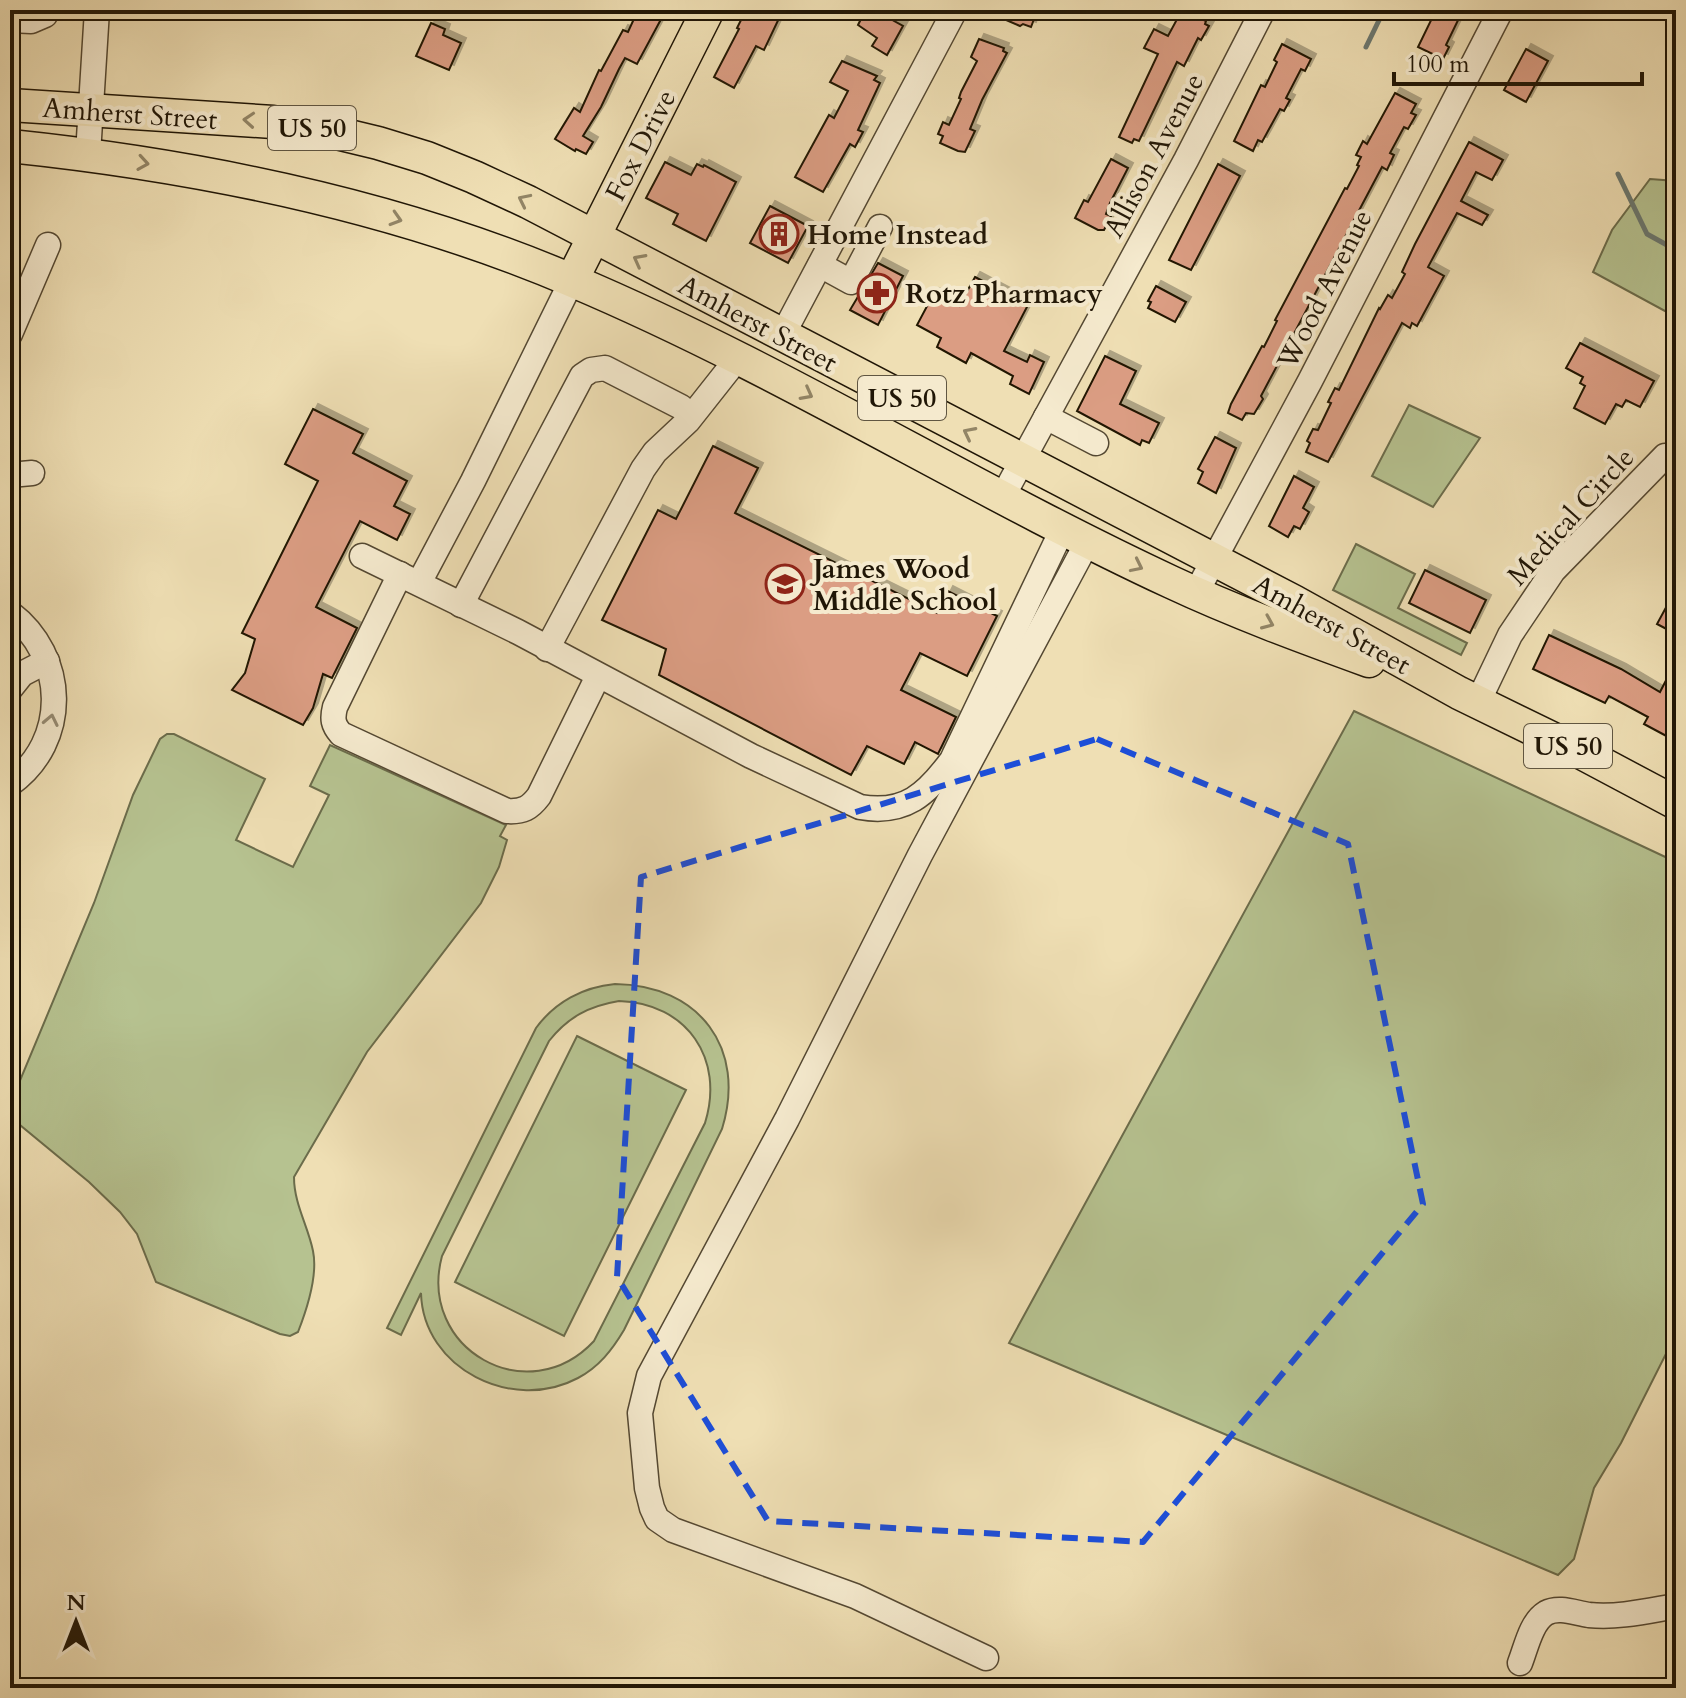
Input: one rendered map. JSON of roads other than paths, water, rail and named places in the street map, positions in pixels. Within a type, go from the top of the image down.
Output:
[{"type":"main road","name":"Fox Drive","points":[[572,280],[708,10]]},
{"type":"main road","name":"Amherst Street","points":[[10,105],[273,122],[378,143],[474,177],[1295,602],[1468,698],[1676,803]]},
{"type":"main road","name":"Amherst Street","points":[[10,146],[88,154],[277,188],[448,234],[572,280],[686,333],[1196,593],[1304,638],[1468,698]]},
{"type":"main road","points":[[686,333],[733,342],[769,354],[777,351],[782,336]]},
{"type":"main road","points":[[1076,534],[1076,512],[1088,509],[1136,520]]},
{"type":"street","points":[[10,20],[31,21],[45,15],[47,10]]},
{"type":"street","points":[[88,154],[97,10]]},
{"type":"street","points":[[782,336],[955,10]]},
{"type":"street","name":"Allison Avenue","points":[[1003,496],[1186,160],[1263,10]]},
{"type":"street","name":"Wood Avenue","points":[[1196,593],[1310,381],[1501,10]]},
{"type":"street","points":[[820,265],[851,282],[880,227]]},
{"type":"street","points":[[12,325],[48,245]]},
{"type":"street","points":[[572,280],[473,481],[409,579],[335,707],[335,727],[341,734],[507,811],[520,812],[531,806],[539,796],[598,676]]},
{"type":"street","points":[[547,649],[643,469],[737,359]]},
{"type":"street","points":[[461,605],[582,376],[591,370],[605,368],[681,407],[691,416]]},
{"type":"street","points":[[1046,417],[1096,443]]},
{"type":"street","name":"Medical Circle","points":[[1468,698],[1553,571],[1665,456]]},
{"type":"street","points":[[362,556],[751,756],[860,807],[876,810],[906,804],[929,787],[952,760],[1017,619],[1076,534]]},
{"type":"street","points":[[986,1658],[855,1596],[673,1530],[657,1519],[644,1464],[640,1413],[649,1376],[787,1119],[1076,534]]},
{"type":"street","points":[[10,613],[25,624],[37,639],[47,661],[55,698],[48,736],[38,756],[10,784]]},
{"type":"street","points":[[10,689],[22,674],[47,661]]},
{"type":"street","points":[[1520,1663],[1536,1624],[1548,1612],[1557,1610],[1610,1616],[1676,1606]]},
{"type":"waterway","points":[[1366,47],[1384,10]]},
{"type":"waterway","points":[[1618,174],[1647,234],[1676,250]]},
{"type":"place","name":"Home Instead","points":[[779,234]]},
{"type":"place","name":"Rotz Pharmacy","points":[[877,293]]},
{"type":"place","name":"James Wood Middle School","points":[[785,584]]}]
